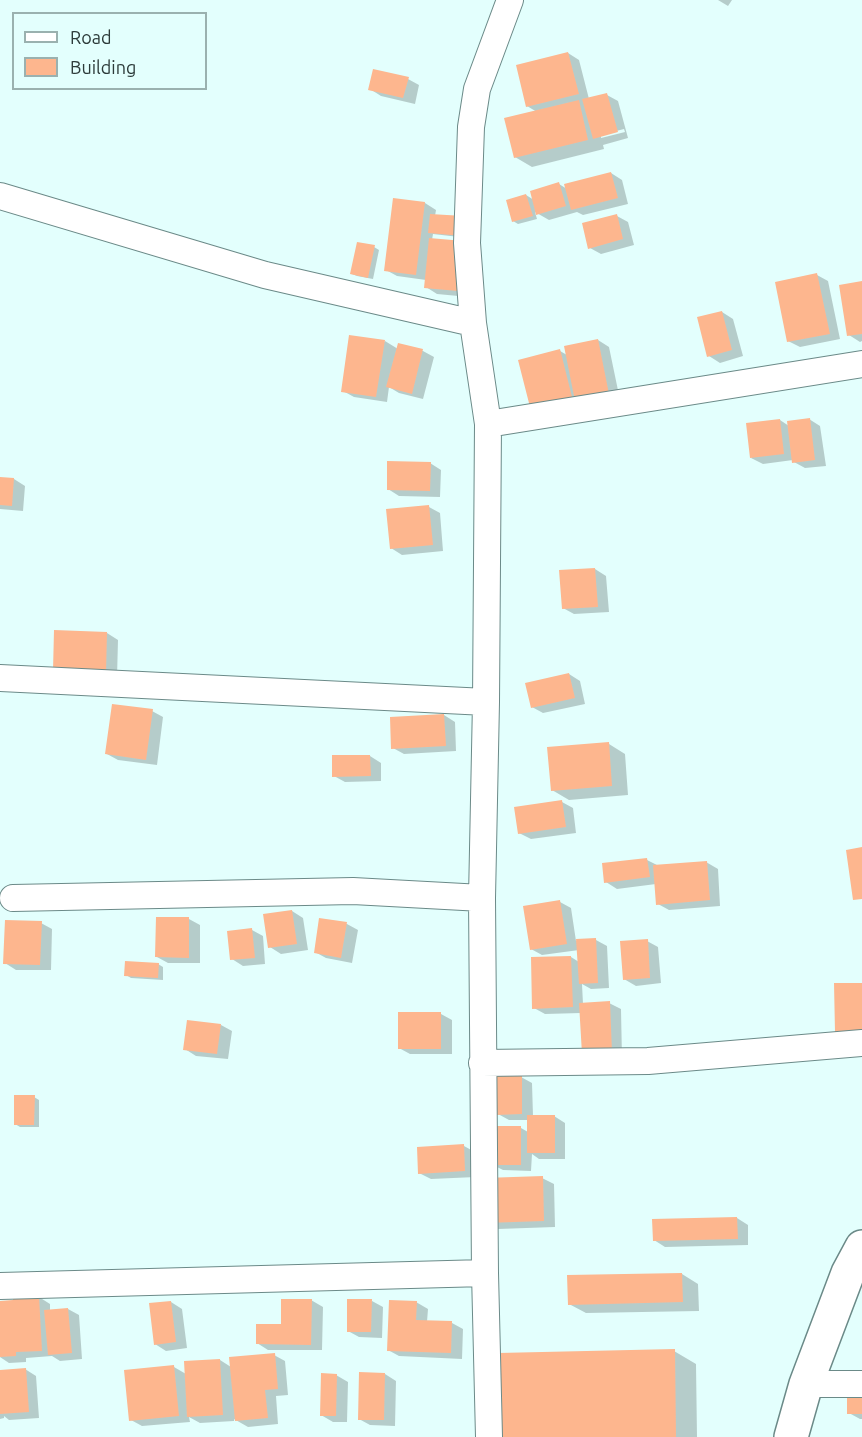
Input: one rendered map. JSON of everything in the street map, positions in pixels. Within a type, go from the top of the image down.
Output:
[{"type":"highway","points":[[791,1437],[806,1384],[848,1274],[862,1247]]},
{"type":"street","points":[[489,1437],[484,1273],[482,1063],[488,424],[473,323],[467,243],[471,127],[477,89],[510,0]]},
{"type":"street","points":[[0,196],[265,275],[473,323]]},
{"type":"street","points":[[488,424],[862,364]]},
{"type":"street","points":[[0,678],[486,702]]},
{"type":"street","points":[[13,898],[353,891],[482,898]]},
{"type":"street","points":[[482,1063],[648,1061],[862,1043]]},
{"type":"street","points":[[0,1286],[484,1273]]},
{"type":"street","points":[[806,1384],[862,1384]]},
{"type":"building","points":[[568,52],[579,94],[526,107],[516,65]]},
{"type":"building","points":[[373,69],[409,77],[403,98],[368,90]]},
{"type":"building","points":[[607,93],[618,132],[593,139],[582,99]]},
{"type":"building","points":[[579,100],[588,140],[514,158],[504,118]]},
{"type":"building","points":[[611,172],[618,198],[571,210],[564,184]]},
{"type":"building","points":[[559,182],[566,206],[536,215],[530,191]]},
{"type":"building","points":[[526,194],[533,216],[512,222],[506,200]]},
{"type":"building","points":[[393,198],[425,202],[416,275],[384,271]]},
{"type":"building","points":[[430,214],[464,216],[463,236],[428,233]]},
{"type":"building","points":[[617,214],[623,239],[588,249],[582,223]]},
{"type":"building","points":[[429,238],[464,241],[458,291],[424,288]]},
{"type":"building","points":[[357,242],[375,245],[368,278],[350,274]]},
{"type":"building","points":[[817,273],[830,334],[787,342],[775,282]]},
{"type":"building","points":[[862,281],[862,334],[847,336],[839,285]]},
{"type":"building","points":[[722,311],[732,350],[707,357],[697,317]]},
{"type":"building","points":[[349,335],[385,340],[376,397],[341,392]]},
{"type":"building","points":[[598,339],[609,394],[575,401],[564,346]]},
{"type":"building","points":[[398,343],[423,349],[412,394],[386,387]]},
{"type":"building","points":[[560,349],[572,397],[530,407],[518,360]]},
{"type":"building","points":[[810,418],[815,460],[792,463],[787,421]]},
{"type":"building","points":[[780,419],[784,454],[750,458],[746,423]]},
{"type":"building","points":[[387,461],[431,462],[430,491],[387,490]]},
{"type":"building","points":[[0,477],[14,478],[12,506],[0,505]]},
{"type":"building","points":[[429,505],[433,545],[390,549],[386,509]]},
{"type":"building","points":[[595,568],[598,607],[562,609],[559,570]]},
{"type":"building","points":[[54,630],[107,632],[106,672],[53,671]]},
{"type":"building","points":[[569,673],[575,698],[531,708],[525,683]]},
{"type":"building","points":[[112,704],[153,709],[146,760],[105,754]]},
{"type":"building","points":[[444,714],[446,746],[391,749],[390,717]]},
{"type":"building","points":[[609,742],[612,786],[551,791],[547,747]]},
{"type":"building","points":[[332,755],[370,755],[371,776],[332,777]]},
{"type":"building","points":[[562,800],[566,827],[518,834],[514,807]]},
{"type":"building","points":[[862,847],[862,899],[853,900],[846,850]]},
{"type":"building","points":[[647,858],[650,877],[604,883],[602,863]]},
{"type":"building","points":[[707,861],[710,900],[656,905],[653,865]]},
{"type":"building","points":[[560,900],[567,944],[530,950],[523,906]]},
{"type":"building","points":[[292,910],[297,944],[268,948],[263,914]]},
{"type":"building","points":[[156,917],[189,917],[189,958],[155,957]]},
{"type":"building","points":[[319,918],[347,922],[341,958],[314,953]]},
{"type":"building","points":[[5,920],[42,921],[40,965],[3,964]]},
{"type":"building","points":[[252,928],[255,958],[230,960],[227,931]]},
{"type":"building","points":[[596,938],[598,983],[579,984],[576,939]]},
{"type":"building","points":[[648,939],[650,978],[623,980],[620,941]]},
{"type":"building","points":[[571,956],[573,1007],[532,1009],[531,957]]},
{"type":"building","points":[[125,961],[159,963],[158,978],[124,976]]},
{"type":"building","points":[[834,983],[862,983],[862,1031],[835,1032]]},
{"type":"building","points":[[610,1001],[612,1053],[582,1054],[579,1003]]},
{"type":"building","points":[[398,1012],[441,1012],[441,1049],[398,1049]]},
{"type":"building","points":[[187,1020],[221,1024],[217,1054],[183,1050]]},
{"type":"building","points":[[495,1076],[522,1076],[522,1114],[496,1115]]},
{"type":"building","points":[[14,1095],[35,1095],[34,1125],[14,1125]]},
{"type":"building","points":[[527,1115],[555,1115],[555,1153],[527,1153]]},
{"type":"building","points":[[490,1126],[521,1126],[521,1165],[490,1165]]},
{"type":"building","points":[[464,1144],[465,1171],[418,1174],[417,1147]]},
{"type":"building","points":[[543,1176],[544,1221],[485,1223],[484,1178]]},
{"type":"building","points":[[737,1217],[738,1239],[653,1241],[652,1219]]},
{"type":"building","points":[[682,1273],[683,1302],[568,1305],[567,1275]]},
{"type":"building","points":[[39,1296],[42,1351],[16,1352],[16,1356],[0,1357],[0,1301],[13,1300],[13,1297]]},
{"type":"building","points":[[281,1299],[312,1299],[311,1345],[256,1344],[256,1324],[281,1324]]},
{"type":"building","points":[[347,1299],[372,1299],[371,1332],[347,1332]]},
{"type":"building","points":[[389,1300],[417,1301],[416,1320],[452,1321],[451,1353],[387,1351]]},
{"type":"building","points":[[171,1301],[176,1342],[154,1345],[149,1303]]},
{"type":"building","points":[[68,1308],[72,1353],[48,1355],[44,1310]]},
{"type":"building","points":[[675,1349],[676,1437],[500,1437],[498,1353]]},
{"type":"building","points":[[275,1353],[278,1389],[265,1390],[268,1418],[235,1421],[229,1357]]},
{"type":"building","points":[[220,1359],[223,1415],[187,1417],[184,1361]]},
{"type":"building","points":[[174,1365],[179,1416],[129,1421],[124,1370]]},
{"type":"building","points":[[26,1368],[29,1412],[0,1414],[0,1370]]},
{"type":"building","points":[[359,1372],[385,1373],[384,1420],[358,1420]]},
{"type":"building","points":[[321,1373],[337,1374],[336,1416],[320,1416]]},
{"type":"building","points":[[862,1384],[862,1414],[847,1414],[847,1385]]}]
